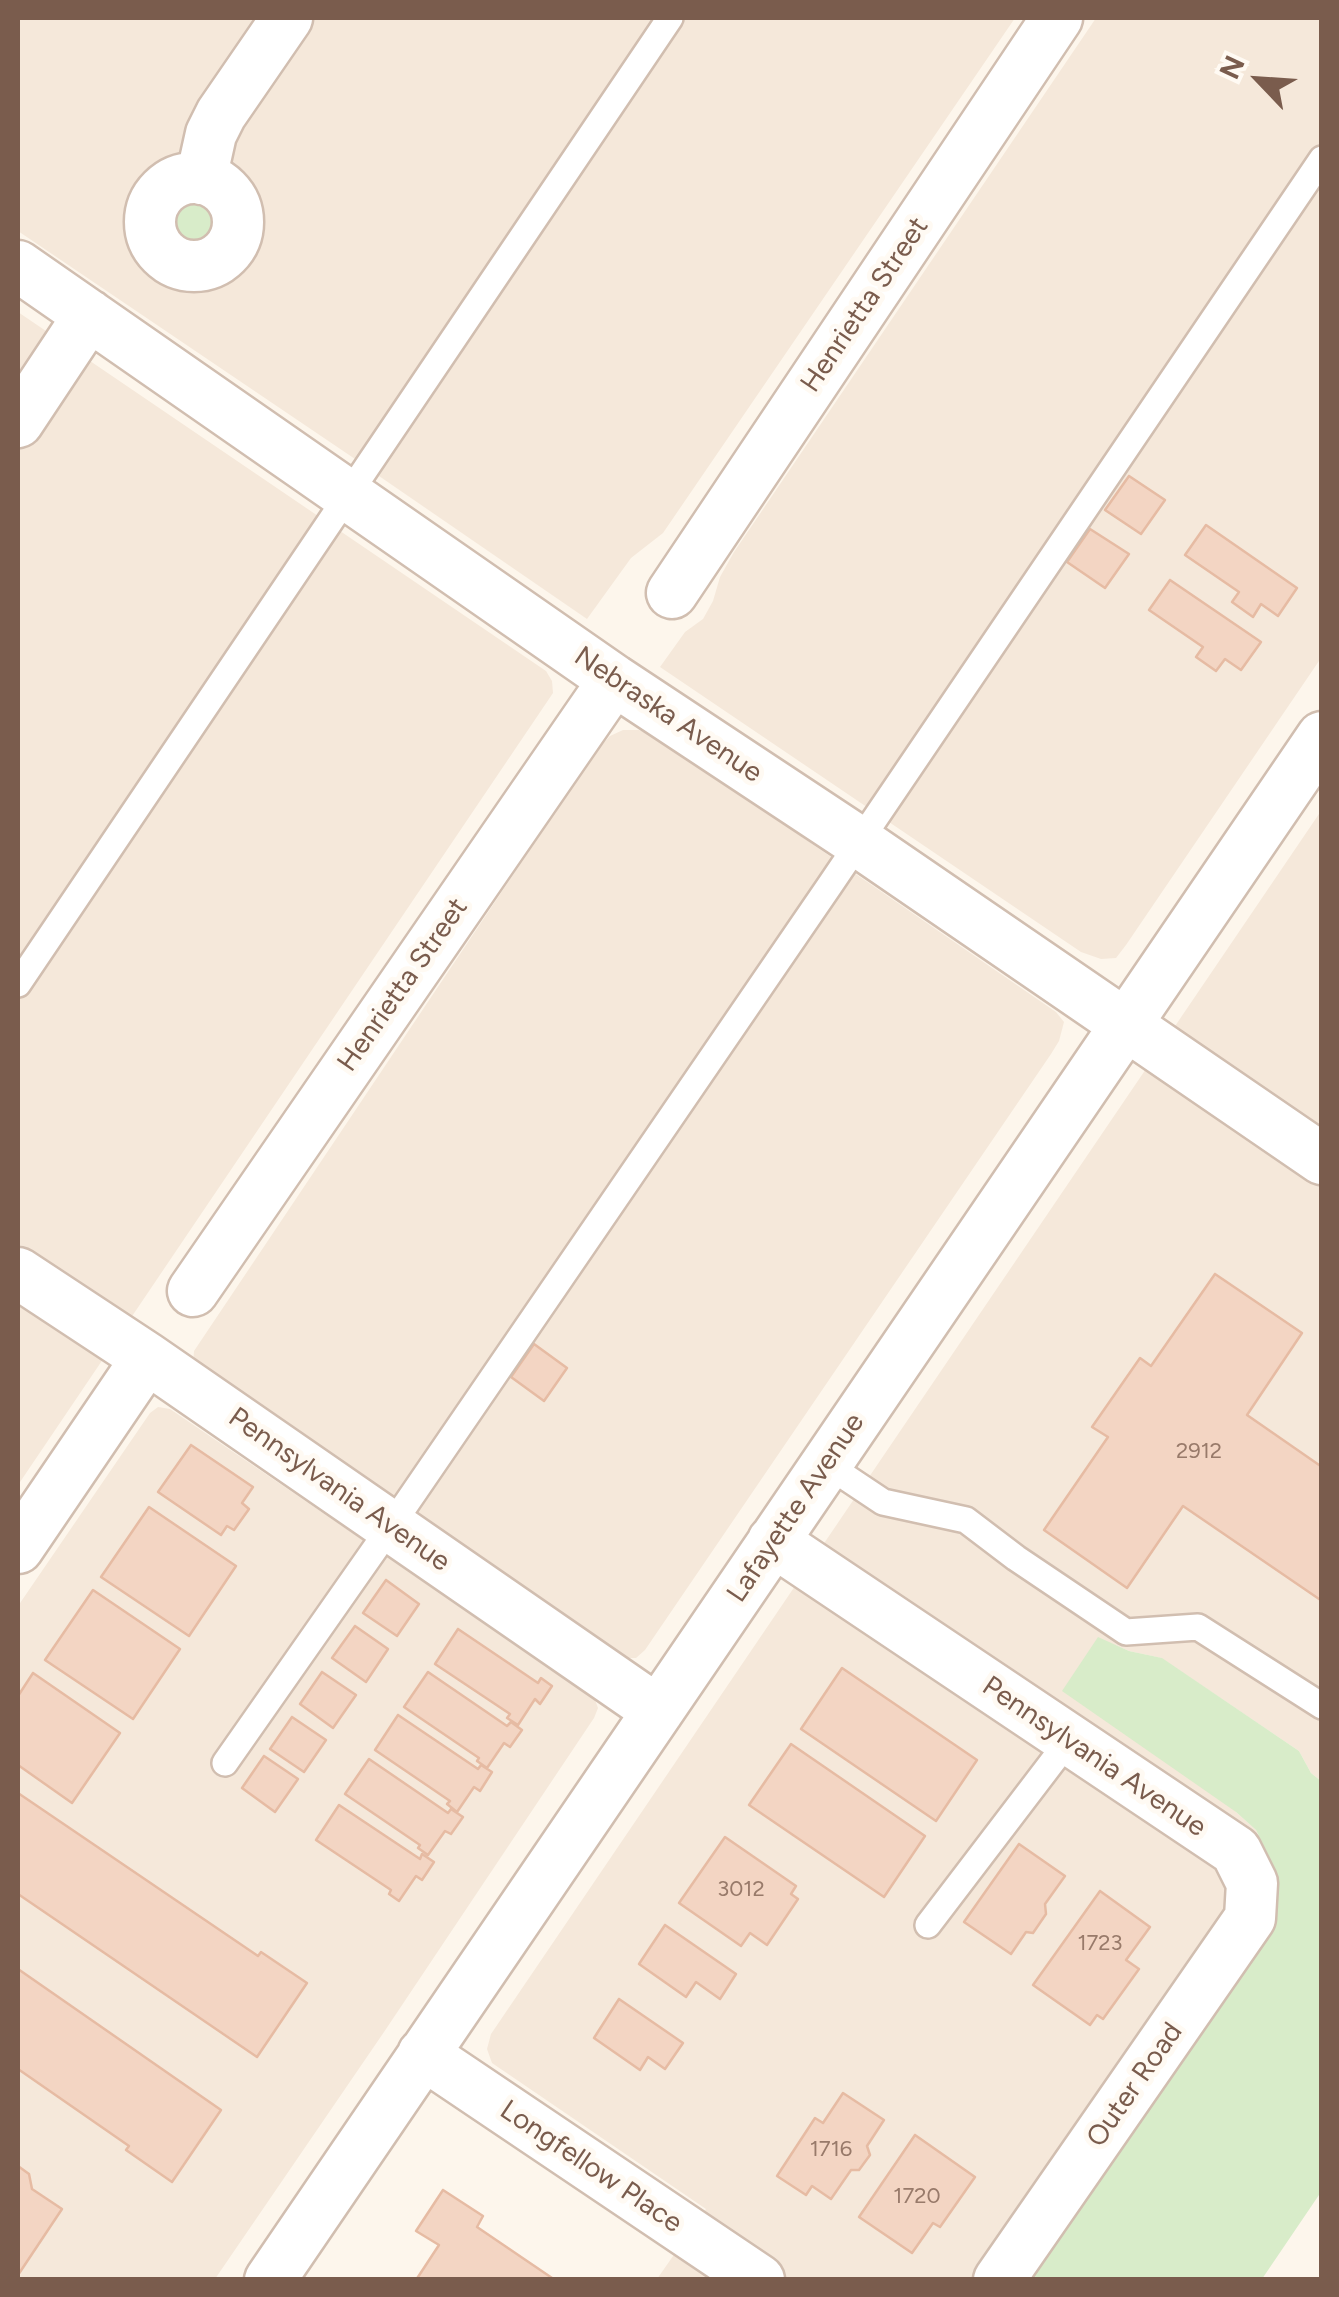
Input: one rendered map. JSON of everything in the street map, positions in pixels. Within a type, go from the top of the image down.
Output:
[{"type":"street","points":[[201,179],[211,134],[287,18]]},
{"type":"street","name":"Henrietta Street","points":[[672,593],[1057,18]]},
{"type":"street","name":"Nebraska Avenue","points":[[18,266],[614,680],[859,842],[1322,1159]]},
{"type":"street","points":[[18,422],[89,316]]},
{"type":"street","name":"Henrietta Street","points":[[193,1291],[614,680]]},
{"type":"street","name":"Lafayette Avenue","points":[[270,2280],[1322,737]]},
{"type":"street","name":"Pennsylvania Avenue","points":[[18,1272],[658,1711]]},
{"type":"street","points":[[18,1548],[147,1358]]},
{"type":"street","name":"Pennsylvania Avenue","points":[[774,1541],[1236,1852],[1252,1884]]},
{"type":"street","name":"Outer Road","points":[[999,2280],[1250,1918],[1252,1884]]},
{"type":"street","name":"Longfellow Place","points":[[423,2054],[759,2280]]},
{"type":"lane","points":[[18,984],[670,18]]},
{"type":"lane","points":[[225,1763],[859,842],[1322,159]]},
{"type":"lane","points":[[826,1464],[883,1502],[966,1520],[1126,1632],[1198,1627],[1322,1706]]},
{"type":"lane","points":[[928,1926],[1068,1740]]},
{"type":"shaded area","points":[[18,18],[655,18],[358,461],[18,231]]},
{"type":"shaded area","points":[[686,18],[1015,18],[663,533],[631,558],[587,619],[379,476]]},
{"type":"shaded area","points":[[1096,18],[1321,18],[1321,658],[1126,945],[1116,958],[1101,959],[1081,952],[660,667],[685,632],[703,619],[734,552]]},
{"type":"shaded area","points":[[18,312],[546,671],[553,693],[18,1485]]},
{"type":"shaded area","points":[[623,730],[639,730],[657,737],[1056,1012],[1064,1022],[1051,1054],[636,1658],[625,1658],[193,1364],[194,1351],[596,751],[610,736]]},
{"type":"shaded area","points":[[1321,811],[1321,1781],[1311,1773],[1299,1751],[1161,1658],[1129,1651],[1098,1638],[1236,1812],[1256,1830],[1274,1867],[1278,1897],[1267,1930],[1028,2279],[657,2279],[706,2209],[492,2063],[487,2049],[491,2034]]},
{"type":"shaded area","points":[[158,1407],[170,1409],[594,1697],[598,1708],[215,2279],[18,2280],[18,1606],[150,1413]]},
{"type":"green space","points":[[195,196],[215,204],[223,224],[215,244],[195,252],[175,244],[167,224],[175,204]]},
{"type":"green space","points":[[1098,1637],[1129,1651],[1162,1658],[1299,1751],[1311,1773],[1321,1781],[1321,2192],[1262,2279],[1028,2280],[1267,1930],[1278,1897],[1274,1867],[1256,1830],[1062,1691]]},
{"type":"building","points":[[1129,476],[1165,500],[1141,534],[1105,510]]},
{"type":"building","points":[[1206,525],[1297,588],[1278,616],[1261,604],[1253,617],[1232,602],[1239,592],[1185,555]]},
{"type":"building","points":[[1090,529],[1129,554],[1105,588],[1067,562]]},
{"type":"building","points":[[1170,580],[1261,642],[1241,670],[1225,659],[1216,671],[1196,657],[1203,647],[1149,610]]},
{"type":"building","points":[[1215,1274],[1302,1333],[1247,1415],[1322,1467],[1322,1601],[1183,1506],[1127,1588],[1044,1530],[1108,1437],[1092,1427],[1140,1358],[1151,1366]]},
{"type":"building","points":[[534,1344],[567,1368],[544,1401],[511,1377]]},
{"type":"building","points":[[191,1445],[253,1487],[242,1503],[249,1509],[234,1530],[227,1526],[221,1535],[158,1492]]},
{"type":"building","points":[[149,1507],[236,1566],[189,1636],[101,1577]]},
{"type":"building","points":[[386,1580],[419,1604],[397,1636],[363,1613]]},
{"type":"building","points":[[93,1590],[180,1649],[133,1719],[45,1660]]},
{"type":"building","points":[[355,1626],[388,1649],[366,1682],[332,1658]]},
{"type":"building","points":[[458,1629],[538,1683],[541,1678],[552,1686],[540,1704],[535,1699],[518,1725],[507,1718],[510,1714],[435,1664]]},
{"type":"building","points":[[842,1668],[977,1760],[936,1821],[801,1729]]},
{"type":"building","points":[[322,1672],[356,1695],[333,1728],[300,1704]]},
{"type":"building","points":[[428,1672],[507,1726],[511,1722],[522,1730],[510,1747],[504,1743],[487,1768],[477,1761],[479,1758],[404,1707]]},
{"type":"building","points":[[33,1673],[120,1733],[72,1803],[18,1765],[18,1696]]},
{"type":"building","points":[[398,1715],[478,1769],[481,1765],[492,1772],[480,1791],[474,1787],[457,1812],[447,1804],[450,1801],[375,1750]]},
{"type":"building","points":[[292,1717],[326,1740],[304,1772],[270,1749]]},
{"type":"building","points":[[791,1744],[925,1836],[884,1897],[749,1805]]},
{"type":"building","points":[[264,1756],[298,1779],[275,1812],[242,1788]]},
{"type":"building","points":[[369,1759],[448,1813],[451,1809],[463,1817],[451,1834],[445,1831],[428,1855],[418,1848],[420,1845],[345,1794]]},
{"type":"building","points":[[18,1793],[258,1956],[261,1952],[307,1983],[257,2057],[18,1894]]},
{"type":"building","points":[[339,1805],[420,1859],[422,1854],[434,1862],[422,1880],[416,1876],[399,1901],[389,1894],[391,1890],[316,1840]]},
{"type":"building","points":[[725,1837],[796,1886],[791,1894],[798,1899],[767,1945],[750,1933],[741,1946],[679,1903]]},
{"type":"building","points":[[1019,1844],[1065,1876],[1045,1904],[1046,1914],[1033,1933],[1026,1932],[1011,1954],[964,1922]]},
{"type":"building","points":[[1100,1891],[1150,1927],[1126,1960],[1139,1969],[1103,2019],[1097,2015],[1090,2025],[1033,1985]]},
{"type":"building","points":[[665,1925],[736,1974],[720,1999],[696,1982],[686,1997],[639,1964]]},
{"type":"building","points":[[18,1969],[221,2110],[172,2182],[126,2150],[129,2146],[18,2069]]},
{"type":"building","points":[[619,1999],[683,2043],[665,2069],[648,2057],[640,2070],[594,2038]]},
{"type":"building","points":[[843,2093],[884,2120],[867,2146],[870,2155],[859,2170],[851,2170],[831,2199],[812,2186],[806,2195],[777,2176],[815,2118],[823,2123]]},
{"type":"building","points":[[915,2135],[975,2177],[940,2227],[933,2223],[912,2253],[859,2217]]},
{"type":"building","points":[[18,2166],[29,2174],[32,2189],[62,2209],[18,2275]]},
{"type":"building","points":[[443,2190],[483,2216],[477,2227],[555,2280],[416,2280],[439,2245],[416,2231]]}]
